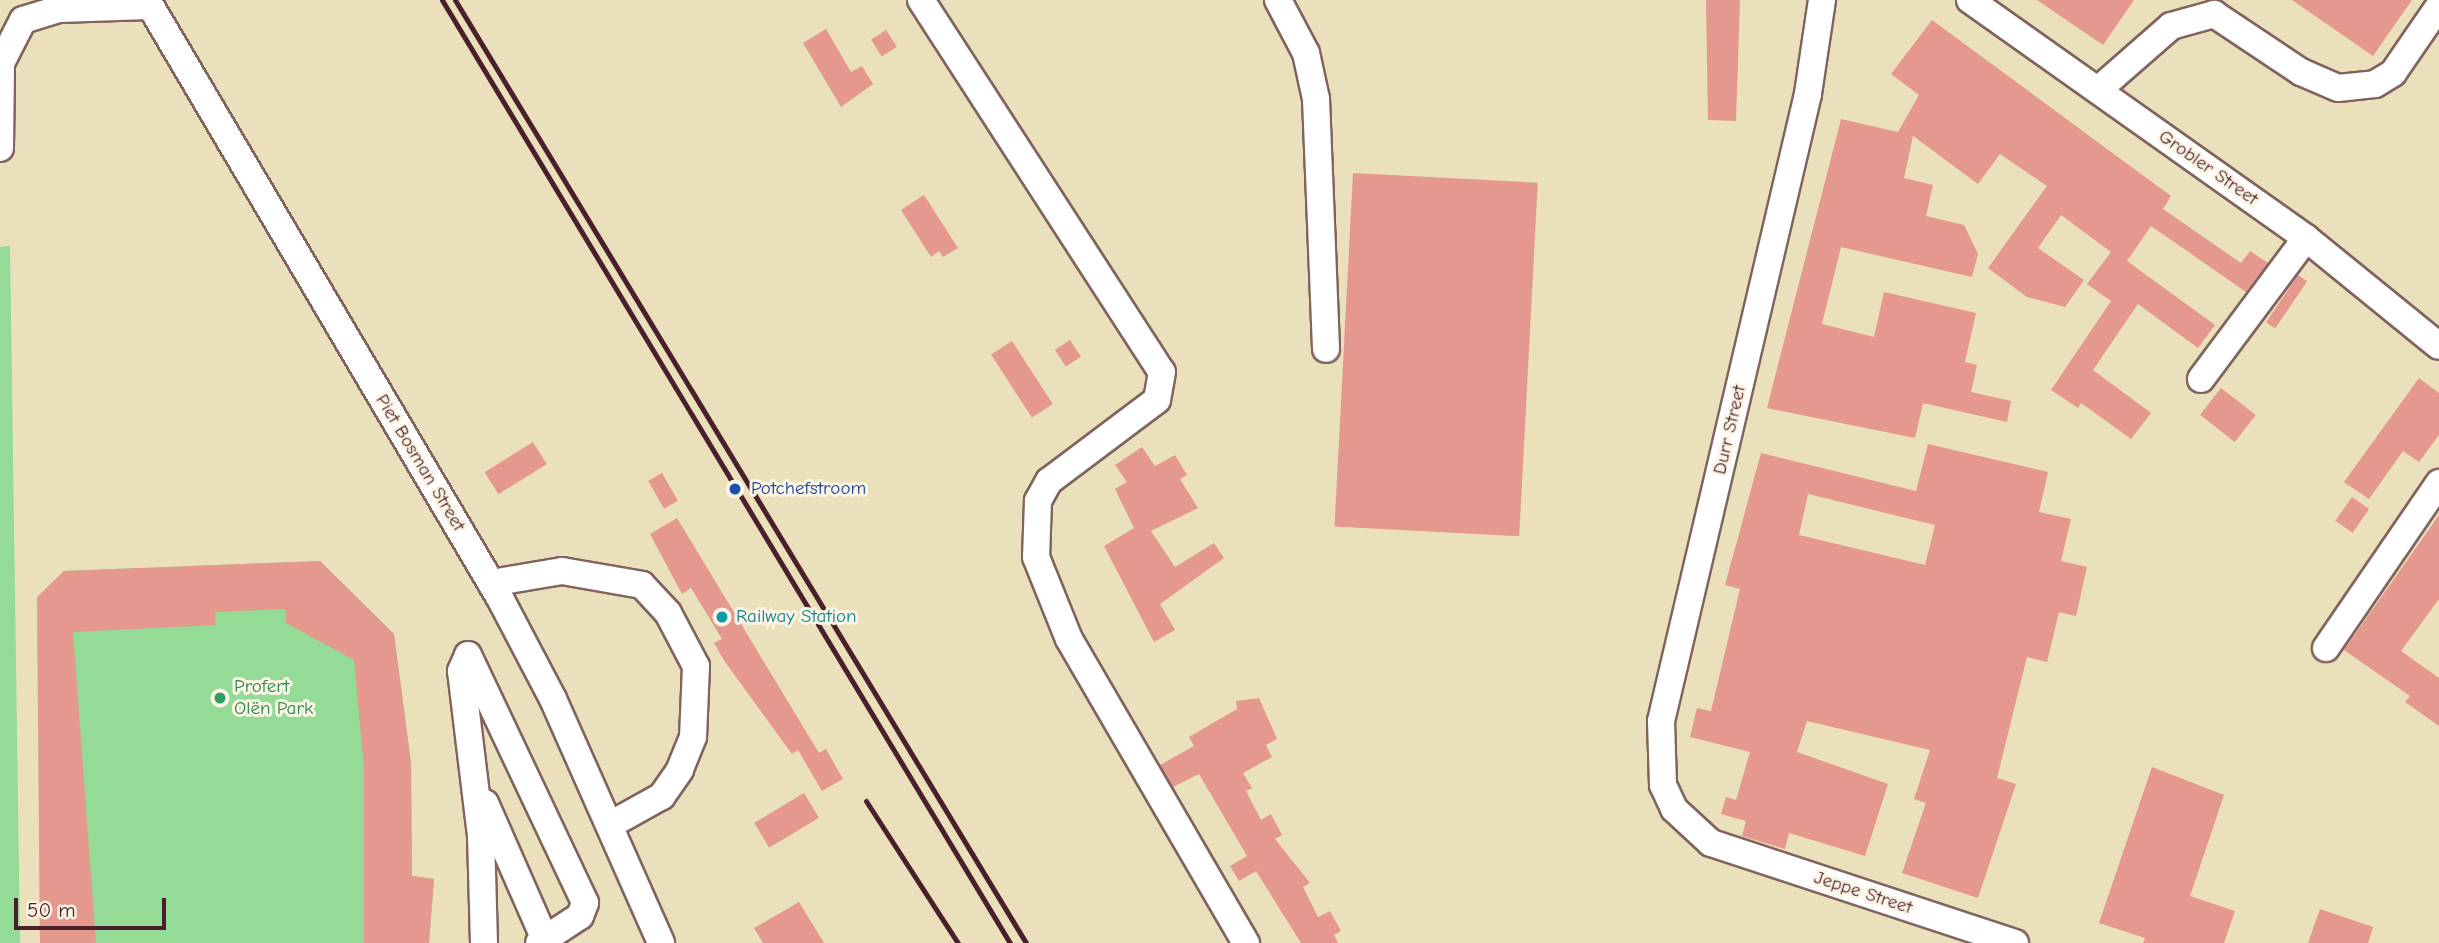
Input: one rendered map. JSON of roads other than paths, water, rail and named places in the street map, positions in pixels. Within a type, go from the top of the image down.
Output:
[{"type":"street","points":[[921,0],[1162,372],[1157,400],[1049,481],[1038,501],[1036,557],[1069,639],[1247,943]]},
{"type":"street","points":[[1278,0],[1306,53],[1316,99],[1326,349]]},
{"type":"street","name":"Durr Street","points":[[1711,843],[1674,809],[1663,785],[1661,721],[1808,94],[1822,0]]},
{"type":"street","name":"Grobler Street","points":[[1976,2],[2306,238],[2439,346]]},
{"type":"street","points":[[0,148],[1,63],[23,20],[58,9],[148,3]]},
{"type":"street","name":"Piet Bosman Street","points":[[148,3],[491,583],[610,825],[661,943]]},
{"type":"street","points":[[2098,90],[2171,26],[2214,14],[2301,72],[2338,88],[2375,84],[2393,73],[2439,6]]},
{"type":"street","points":[[2201,379],[2306,238]]},
{"type":"street","points":[[2326,648],[2439,483]]},
{"type":"street","points":[[491,583],[562,571],[642,585],[668,613],[696,666],[693,737],[680,770],[662,796],[610,825]]},
{"type":"street","points":[[467,763],[542,941],[580,916],[583,892],[468,655],[461,671],[467,763],[481,836],[484,943]]},
{"type":"street","name":"Jeppe Street","points":[[1711,843],[2015,943]]},
{"type":"railway","points":[[442,0],[1010,943]]},
{"type":"railway","points":[[455,0],[1026,943]]},
{"type":"railway","points":[[866,801],[958,943]]},
{"type":"place","name":"Potchefstroom","points":[[735,489]]},
{"type":"place","name":"Railway Station","points":[[722,617]]},
{"type":"place","name":"Profert Olën Park","points":[[220,698]]}]
